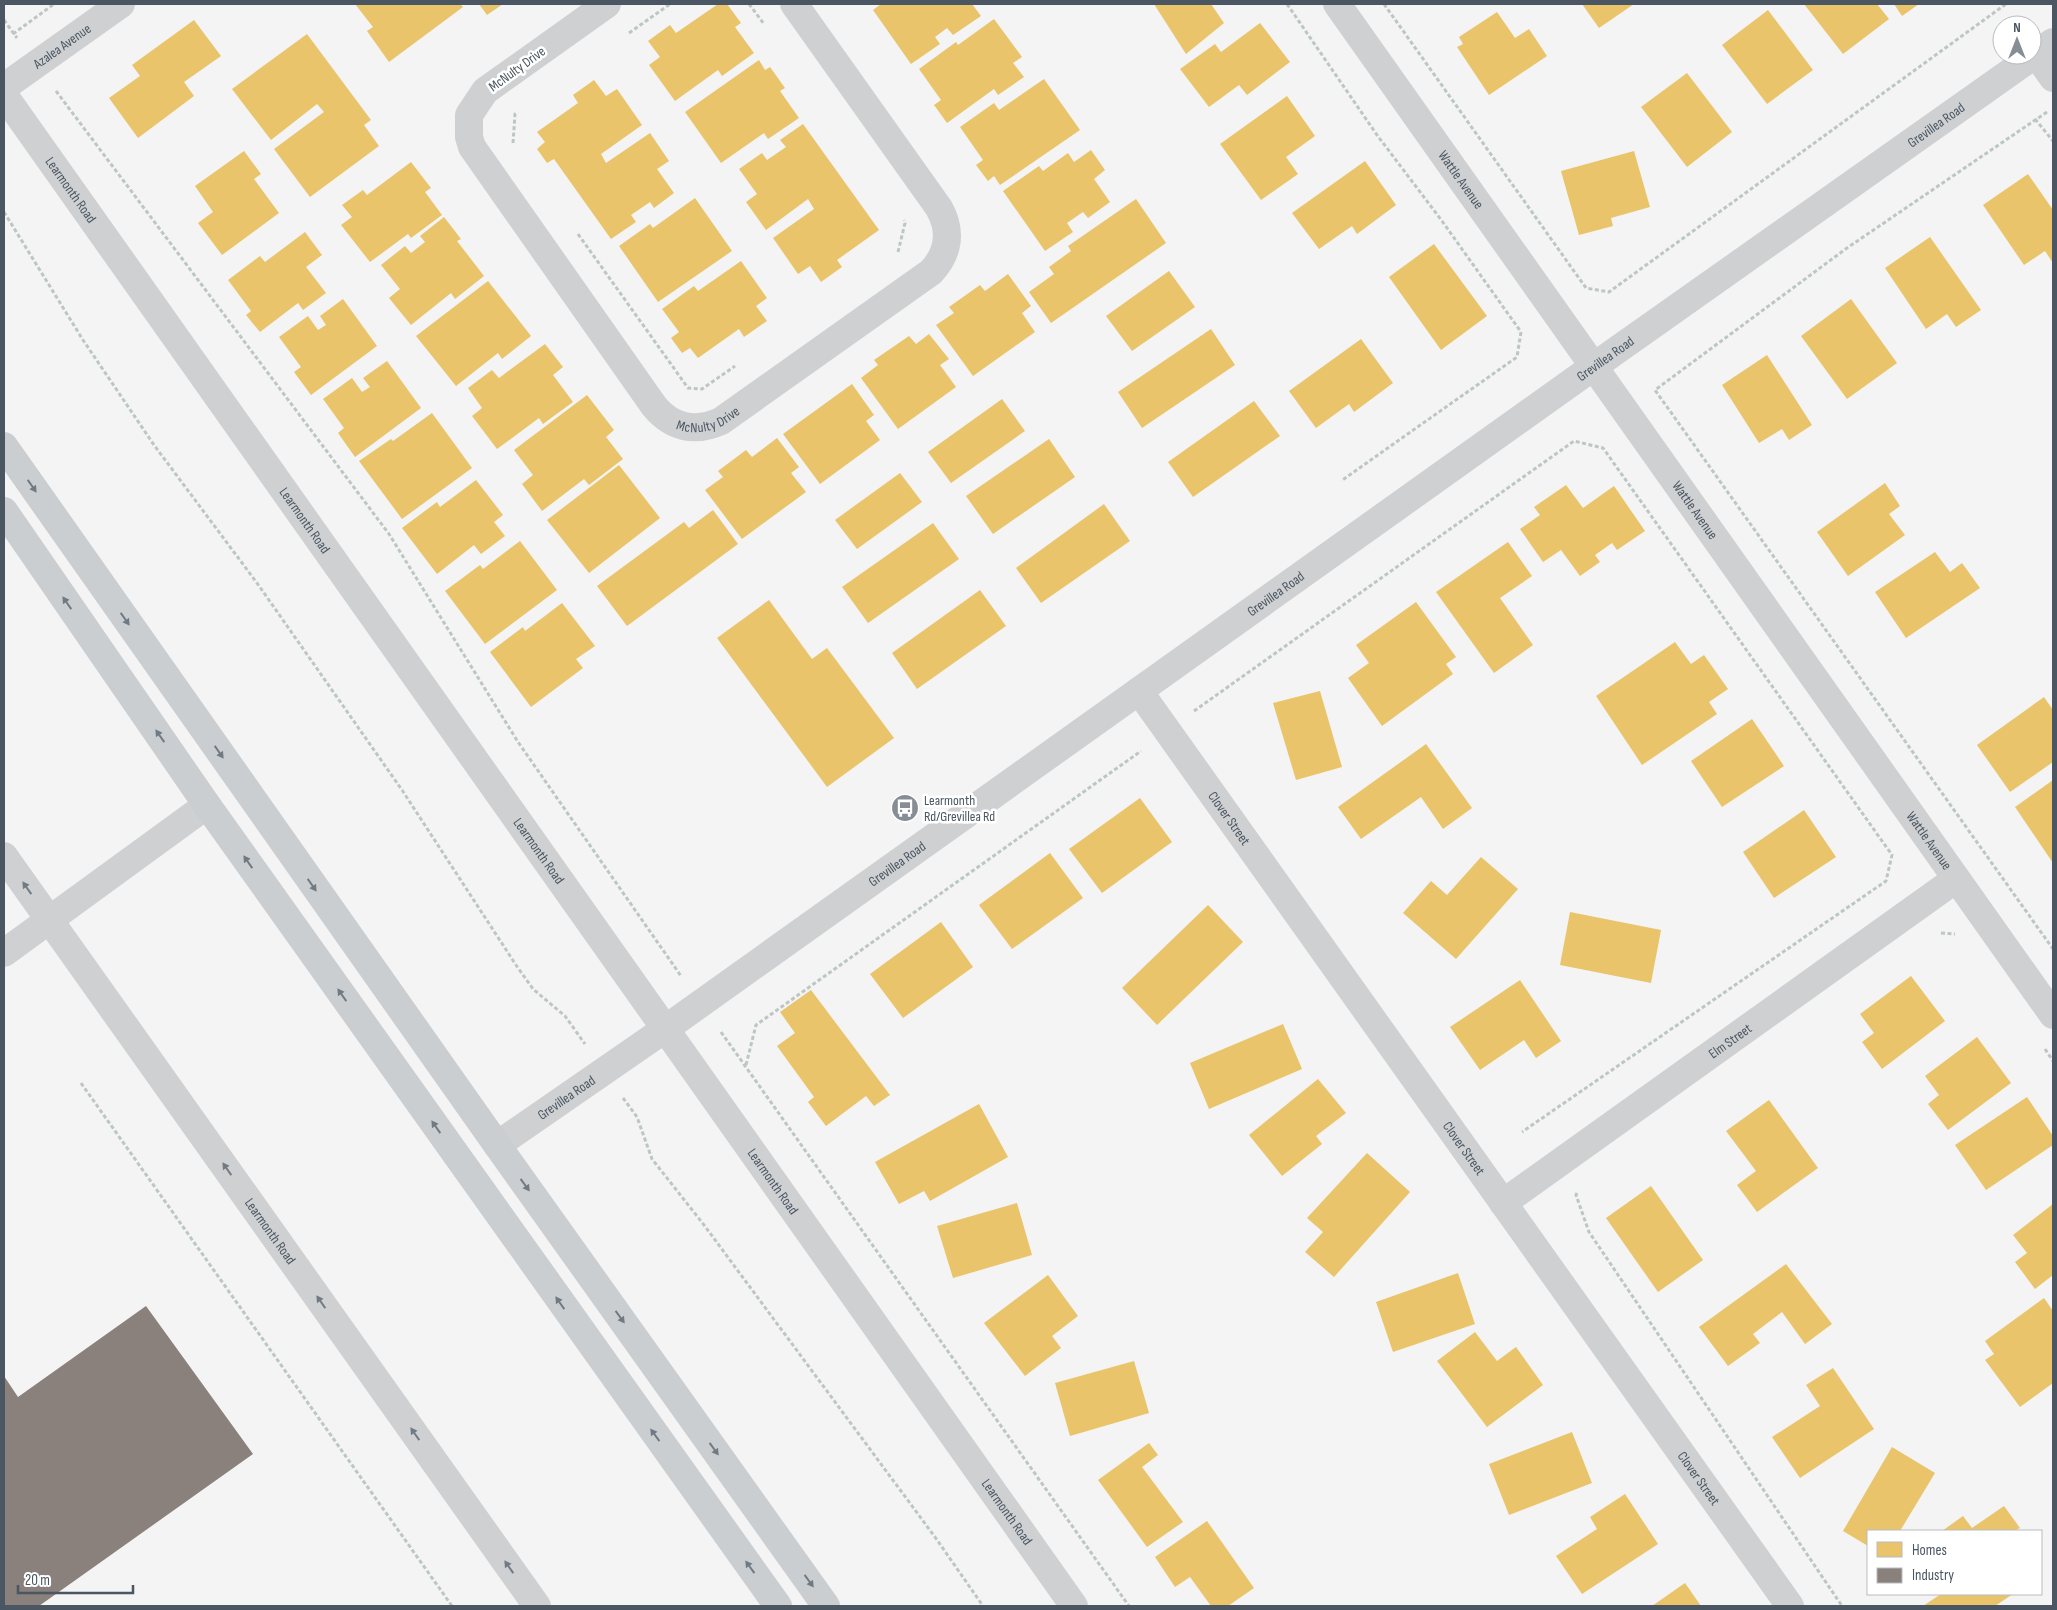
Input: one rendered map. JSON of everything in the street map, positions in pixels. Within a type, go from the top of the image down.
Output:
[{"type":"main road","points":[[4,446],[239,781],[826,1606]]},
{"type":"main road","points":[[4,511],[207,805],[778,1606]]},
{"type":"main road","points":[[207,805],[239,781]]},
{"type":"main road","points":[[464,1167],[497,1145]]},
{"type":"street","name":"Azalea Avenue","points":[[4,87],[121,4]]},
{"type":"street","name":"McNulty Drive","points":[[608,4],[485,91],[469,115],[469,137],[472,147],[654,406],[674,424],[698,429],[721,421],[931,272],[942,259],[946,248],[948,230],[939,208],[794,4]]},
{"type":"street","name":"Wattle Avenue","points":[[1337,4],[2053,1015]]},
{"type":"street","name":"Grevillea Road","points":[[497,1145],[665,1029],[1593,367],[2045,48]]},
{"type":"street","points":[[2045,48],[2053,78]]},
{"type":"street","name":"Learmonth Road","points":[[4,95],[1074,1606]]},
{"type":"street","name":"Clover Street","points":[[1139,691],[1790,1606]]},
{"type":"street","points":[[4,952],[207,805]]},
{"type":"street","name":"Learmonth Road","points":[[4,856],[537,1606]]},
{"type":"street","name":"Elm Street","points":[[1503,1203],[1956,879]]},
{"type":"path","points":[[13,34],[54,4]]},
{"type":"path","points":[[621,38],[670,4]]},
{"type":"path","points":[[749,4],[767,28]]},
{"type":"path","points":[[1287,4],[1378,135],[1521,332],[1517,357],[1342,482]]},
{"type":"path","points":[[1384,4],[1586,288],[1610,292],[2006,4]]},
{"type":"path","points":[[4,20],[389,534],[518,742],[700,1004],[746,1065],[1129,1606]]},
{"type":"path","points":[[2053,107],[1847,248],[1655,390],[2053,949]]},
{"type":"path","points":[[518,150],[512,142],[516,114],[524,108]]},
{"type":"path","points":[[2035,119],[2053,141]]},
{"type":"path","points":[[4,212],[84,340],[154,445],[257,583],[371,745],[516,965],[533,989],[565,1016]]},
{"type":"path","points":[[892,256],[900,250],[905,223],[900,215]]},
{"type":"path","points":[[574,229],[688,388],[702,389],[742,361]]},
{"type":"path","points":[[1522,1132],[1886,881],[1892,855],[1603,448]]},
{"type":"path","points":[[81,1083],[452,1606]]},
{"type":"path","points":[[637,1117],[652,1159],[704,1225],[935,1537],[983,1606]]},
{"type":"path","points":[[1580,1190],[1576,1195],[1589,1232],[1842,1606]]},
{"type":"building: Homes","points":[[355,4],[460,4],[463,7],[389,62],[367,31],[373,27]]},
{"type":"building: Homes","points":[[479,4],[503,4],[487,15]]},
{"type":"building: Homes","points":[[718,4],[727,4],[741,23],[735,27],[754,53],[722,76],[718,70],[675,101],[649,65],[660,57],[648,41],[670,25],[676,33]]},
{"type":"building: Homes","points":[[881,4],[972,4],[981,16],[953,35],[947,28],[935,37],[940,44],[911,64],[873,10]]},
{"type":"building: Homes","points":[[1154,4],[1211,4],[1224,23],[1186,54]]},
{"type":"building: Homes","points":[[1582,4],[1634,4],[1599,28]]},
{"type":"building: Homes","points":[[1804,4],[1877,4],[1889,19],[1843,54]]},
{"type":"building: Homes","points":[[1894,4],[1919,4],[1902,16]]},
{"type":"building: Homes","points":[[1768,10],[1813,70],[1767,104],[1722,45]]},
{"type":"building: Homes","points":[[1497,12],[1515,38],[1529,29],[1547,56],[1489,95],[1457,47],[1463,44],[1459,37]]},
{"type":"building: Homes","points":[[994,19],[1022,57],[1013,63],[1024,77],[998,95],[994,89],[947,123],[934,105],[941,100],[919,69],[956,42],[958,45]]},
{"type":"building: Homes","points":[[194,20],[221,56],[184,82],[194,96],[138,138],[109,98],[140,76],[132,65]]},
{"type":"building: Homes","points":[[1260,23],[1290,62],[1247,95],[1239,85],[1209,107],[1180,69],[1215,44],[1221,52]]},
{"type":"building: Homes","points":[[307,34],[371,120],[364,125],[379,146],[310,197],[274,149],[324,112],[317,104],[271,140],[232,89]]},
{"type":"building: Homes","points":[[759,60],[765,70],[770,67],[785,88],[780,91],[799,118],[768,139],[764,133],[721,163],[685,112]]},
{"type":"building: Homes","points":[[1687,73],[1732,132],[1687,167],[1641,107]]},
{"type":"building: Homes","points":[[1044,79],[1080,130],[1000,185],[994,176],[988,181],[976,165],[983,160],[960,127],[994,103],[999,110]]},
{"type":"building: Homes","points":[[594,80],[606,96],[617,89],[642,125],[601,154],[606,163],[650,133],[669,161],[657,169],[674,193],[654,208],[650,202],[631,215],[636,222],[611,239],[554,159],[547,163],[537,149],[545,142],[537,132],[578,103],[573,95]]},
{"type":"building: Homes","points":[[1287,96],[1315,136],[1286,157],[1298,174],[1261,200],[1220,144]]},
{"type":"building: Homes","points":[[803,124],[879,230],[837,260],[842,267],[821,282],[810,266],[798,274],[773,238],[814,209],[808,199],[766,230],[746,202],[757,194],[739,169],[762,153],[767,160],[786,147],[780,140]]},
{"type":"building: Homes","points":[[1091,150],[1105,170],[1094,179],[1110,202],[1088,218],[1083,212],[1067,223],[1073,232],[1045,251],[1003,191],[1039,166],[1043,171],[1068,153],[1074,162]]},
{"type":"building: Homes","points":[[244,151],[261,174],[254,179],[279,213],[222,255],[198,223],[213,212],[195,186]]},
{"type":"building: Homes","points":[[1634,151],[1650,207],[1611,218],[1613,226],[1579,235],[1561,171]]},
{"type":"building: Homes","points":[[1365,161],[1396,205],[1357,234],[1352,226],[1319,249],[1292,213]]},
{"type":"building: Homes","points":[[411,162],[431,188],[425,192],[442,215],[411,238],[408,234],[370,262],[341,225],[352,217],[342,205],[363,190],[367,195]]},
{"type":"building: Homes","points":[[2028,174],[2053,210],[2053,263],[2045,251],[2024,265],[1983,205]]},
{"type":"building: Homes","points":[[695,198],[732,251],[658,302],[619,246],[650,224],[653,228]]},
{"type":"building: Homes","points":[[1136,199],[1166,243],[1051,323],[1029,292],[1054,274],[1049,267],[1071,251],[1068,246]]},
{"type":"building: Homes","points":[[444,217],[461,239],[457,241],[484,276],[455,299],[451,293],[411,325],[389,298],[400,289],[381,265],[405,246],[411,253],[425,242],[420,236]]},
{"type":"building: Homes","points":[[305,232],[322,255],[306,267],[326,293],[303,310],[298,303],[260,332],[246,315],[251,311],[228,280],[260,256],[265,262]]},
{"type":"building: Homes","points":[[1930,237],[1981,310],[1956,327],[1947,314],[1926,329],[1885,268]]},
{"type":"building: Homes","points":[[1434,244],[1487,316],[1441,350],[1389,277]]},
{"type":"building: Homes","points":[[741,261],[767,298],[756,306],[767,321],[744,337],[739,329],[698,358],[690,348],[682,353],[671,338],[679,332],[662,309],[694,286],[698,291]]},
{"type":"building: Homes","points":[[1169,271],[1195,307],[1132,351],[1106,316]]},
{"type":"building: Homes","points":[[1008,274],[1031,306],[1022,313],[1035,332],[973,376],[936,325],[954,313],[949,307],[980,285],[985,291]]},
{"type":"building: Homes","points":[[488,281],[531,336],[502,359],[498,353],[456,386],[416,336]]},
{"type":"building: Homes","points":[[343,299],[377,346],[311,395],[294,372],[301,367],[279,337],[308,316],[318,330],[326,325],[320,316]]},
{"type":"building: Homes","points":[[1851,299],[1897,363],[1847,399],[1801,336]]},
{"type":"building: Homes","points":[[1211,329],[1235,365],[1142,428],[1118,392]]},
{"type":"building: Homes","points":[[929,334],[949,359],[940,365],[956,387],[898,429],[861,378],[878,365],[874,360],[909,336],[916,344]]},
{"type":"building: Homes","points":[[1361,339],[1393,383],[1354,412],[1349,404],[1316,428],[1289,391]]},
{"type":"building: Homes","points":[[545,344],[563,367],[553,375],[573,402],[543,424],[539,418],[497,449],[472,416],[482,408],[468,388],[492,370],[499,378]]},
{"type":"building: Homes","points":[[1767,355],[1812,425],[1789,440],[1782,429],[1759,443],[1722,385]]},
{"type":"building: Homes","points":[[387,361],[421,408],[355,457],[338,433],[344,428],[323,399],[352,378],[362,392],[370,387],[363,378]]},
{"type":"building: Homes","points":[[852,384],[874,415],[866,421],[880,440],[820,484],[783,434]]},
{"type":"building: Homes","points":[[587,395],[614,430],[606,437],[623,459],[589,485],[584,479],[542,511],[522,484],[533,475],[514,450]]},
{"type":"building: Homes","points":[[1002,399],[1025,431],[951,483],[928,452]]},
{"type":"building: Homes","points":[[1254,401],[1280,436],[1193,497],[1168,462]]},
{"type":"building: Homes","points":[[432,413],[472,468],[402,519],[359,461],[391,439],[393,441]]},
{"type":"building: Homes","points":[[777,438],[799,467],[791,473],[806,492],[742,539],[705,490],[723,477],[718,471],[746,450],[752,457]]},
{"type":"building: Homes","points":[[1049,439],[1075,477],[993,534],[966,496]]},
{"type":"building: Homes","points":[[619,465],[660,518],[589,573],[547,520]]},
{"type":"building: Homes","points":[[900,473],[922,502],[857,549],[835,520]]},
{"type":"building: Homes","points":[[476,480],[503,515],[494,522],[505,536],[481,554],[474,545],[437,574],[402,528],[437,502],[440,507]]},
{"type":"building: Homes","points":[[1885,483],[1900,506],[1889,514],[1905,535],[1848,576],[1817,532]]},
{"type":"building: Homes","points":[[1566,485],[1583,508],[1614,486],[1645,531],[1617,550],[1612,543],[1595,555],[1600,562],[1580,576],[1561,550],[1543,562],[1520,529],[1540,515],[1534,507]]},
{"type":"building: Homes","points":[[1104,504],[1130,541],[1041,603],[1016,568]]},
{"type":"building: Homes","points":[[713,510],[738,544],[627,626],[597,586],[684,522],[689,528]]},
{"type":"building: Homes","points":[[933,523],[959,559],[868,623],[842,587]]},
{"type":"building: Homes","points":[[520,541],[557,590],[485,644],[445,591],[480,565],[483,569]]},
{"type":"building: Homes","points":[[1508,542],[1532,576],[1500,598],[1533,645],[1494,673],[1436,592]]},
{"type":"building: Homes","points":[[1935,552],[1950,572],[1962,563],[1980,588],[1906,638],[1875,592]]},
{"type":"building: Homes","points":[[980,590],[1006,626],[917,689],[892,653]]},
{"type":"building: Homes","points":[[769,600],[812,659],[827,648],[894,738],[827,787],[717,638]]},
{"type":"building: Homes","points":[[1416,602],[1456,657],[1446,664],[1453,674],[1382,726],[1348,678],[1369,663],[1356,645]]},
{"type":"building: Homes","points":[[562,603],[595,646],[576,659],[583,668],[531,707],[490,652],[523,627],[525,631]]},
{"type":"building: Homes","points":[[1675,642],[1691,664],[1704,655],[1728,689],[1709,702],[1717,714],[1642,765],[1596,696]]},
{"type":"building: Homes","points":[[1320,691],[1342,767],[1296,780],[1273,703]]},
{"type":"building: Homes","points":[[2044,697],[2053,710],[2053,762],[2010,792],[1977,745]]},
{"type":"building: Homes","points":[[1752,719],[1784,766],[1722,807],[1691,761]]},
{"type":"building: Homes","points":[[1426,744],[1472,808],[1443,829],[1421,797],[1361,839],[1338,807]]},
{"type":"building: Homes","points":[[2053,780],[2053,863],[2015,807]]},
{"type":"building: Homes","points":[[1140,798],[1172,842],[1102,893],[1069,849]]},
{"type":"building: Homes","points":[[1804,810],[1836,857],[1774,898],[1743,852]]},
{"type":"building: Homes","points":[[1050,853],[1083,898],[1012,949],[979,905]]},
{"type":"building: Homes","points":[[1481,857],[1518,889],[1456,959],[1403,913],[1431,881],[1447,895]]},
{"type":"building: Homes","points":[[1208,905],[1243,942],[1157,1025],[1122,988]]},
{"type":"building: Homes","points":[[1570,912],[1661,930],[1651,983],[1560,965]]},
{"type":"building: Homes","points":[[941,922],[973,967],[903,1018],[870,974]]},
{"type":"building: Homes","points":[[1911,976],[1945,1021],[1882,1069],[1862,1042],[1874,1033],[1860,1014]]},
{"type":"building: Homes","points":[[1520,980],[1561,1041],[1536,1058],[1524,1040],[1480,1070],[1450,1027]]},
{"type":"building: Homes","points":[[811,990],[890,1095],[874,1106],[866,1096],[826,1126],[808,1102],[814,1097],[777,1046],[795,1033],[780,1012]]},
{"type":"building: Homes","points":[[1283,1024],[1302,1069],[1209,1109],[1190,1063]]},
{"type":"building: Homes","points":[[1977,1037],[2011,1083],[1948,1130],[1928,1104],[1939,1095],[1925,1076]]},
{"type":"building: Homes","points":[[1318,1079],[1346,1113],[1316,1136],[1322,1144],[1282,1176],[1249,1135]]},
{"type":"building: Homes","points":[[2027,1097],[2053,1136],[2053,1145],[1986,1190],[1955,1145]]},
{"type":"building: Homes","points":[[1769,1100],[1818,1168],[1757,1212],[1737,1185],[1756,1171],[1726,1131]]},
{"type":"building: Homes","points":[[979,1104],[1008,1157],[930,1201],[924,1191],[899,1204],[875,1162]]},
{"type":"building: Homes","points":[[1367,1153],[1410,1192],[1334,1277],[1305,1252],[1323,1232],[1307,1218]]},
{"type":"building: Homes","points":[[1651,1186],[1703,1260],[1658,1292],[1606,1218]]},
{"type":"building: Homes","points":[[1017,1203],[1032,1255],[953,1278],[937,1226]]},
{"type":"building: Homes","points":[[2053,1204],[2053,1275],[2035,1289],[2015,1262],[2027,1253],[2013,1235]]},
{"type":"building: Homes","points":[[1786,1264],[1832,1324],[1805,1344],[1782,1312],[1753,1334],[1760,1343],[1728,1366],[1699,1327]]},
{"type":"building: Homes","points":[[1458,1273],[1475,1324],[1393,1352],[1376,1302]]},
{"type":"building: Homes","points":[[1048,1275],[1078,1316],[1052,1336],[1061,1348],[1025,1376],[984,1323]]},
{"type":"building: Homes","points":[[2044,1298],[2053,1311],[2053,1383],[2020,1407],[1985,1360],[1994,1354],[1985,1341]]},
{"type":"building: Homes","points":[[1475,1332],[1497,1361],[1516,1347],[1543,1385],[1487,1427],[1437,1361]]},
{"type":"building: Homes","points":[[1134,1361],[1149,1413],[1070,1436],[1055,1383]]},
{"type":"building: Homes","points":[[1833,1368],[1874,1429],[1800,1478],[1772,1437],[1820,1406],[1806,1385]]},
{"type":"building: Homes","points":[[1572,1432],[1592,1483],[1509,1515],[1489,1464]]},
{"type":"building: Homes","points":[[1149,1443],[1158,1455],[1142,1467],[1183,1522],[1147,1547],[1098,1480]]},
{"type":"building: Homes","points":[[1892,1447],[1935,1473],[1901,1530],[1867,1530],[1867,1545],[1843,1531]]},
{"type":"building: Homes","points":[[1625,1494],[1658,1544],[1582,1594],[1556,1556],[1597,1529],[1590,1517]]},
{"type":"building: Homes","points":[[2004,1506],[2020,1528],[2016,1530],[1943,1530],[1963,1516],[1972,1528]]},
{"type":"building: Homes","points":[[1207,1521],[1254,1588],[1228,1606],[1211,1606],[1190,1577],[1175,1587],[1155,1557]]},
{"type":"building: Homes","points":[[1685,1583],[1701,1606],[1652,1606]]},
{"type":"building: Homes","points":[[1940,1595],[2012,1595],[1995,1606],[1923,1606]]},
{"type":"building: Industry","points":[[146,1306],[253,1454],[39,1606],[4,1606],[4,1376],[18,1397]]},
{"type":"place","name":"Learmonth Rd/Grevillea Rd","points":[[905,808]]}]
